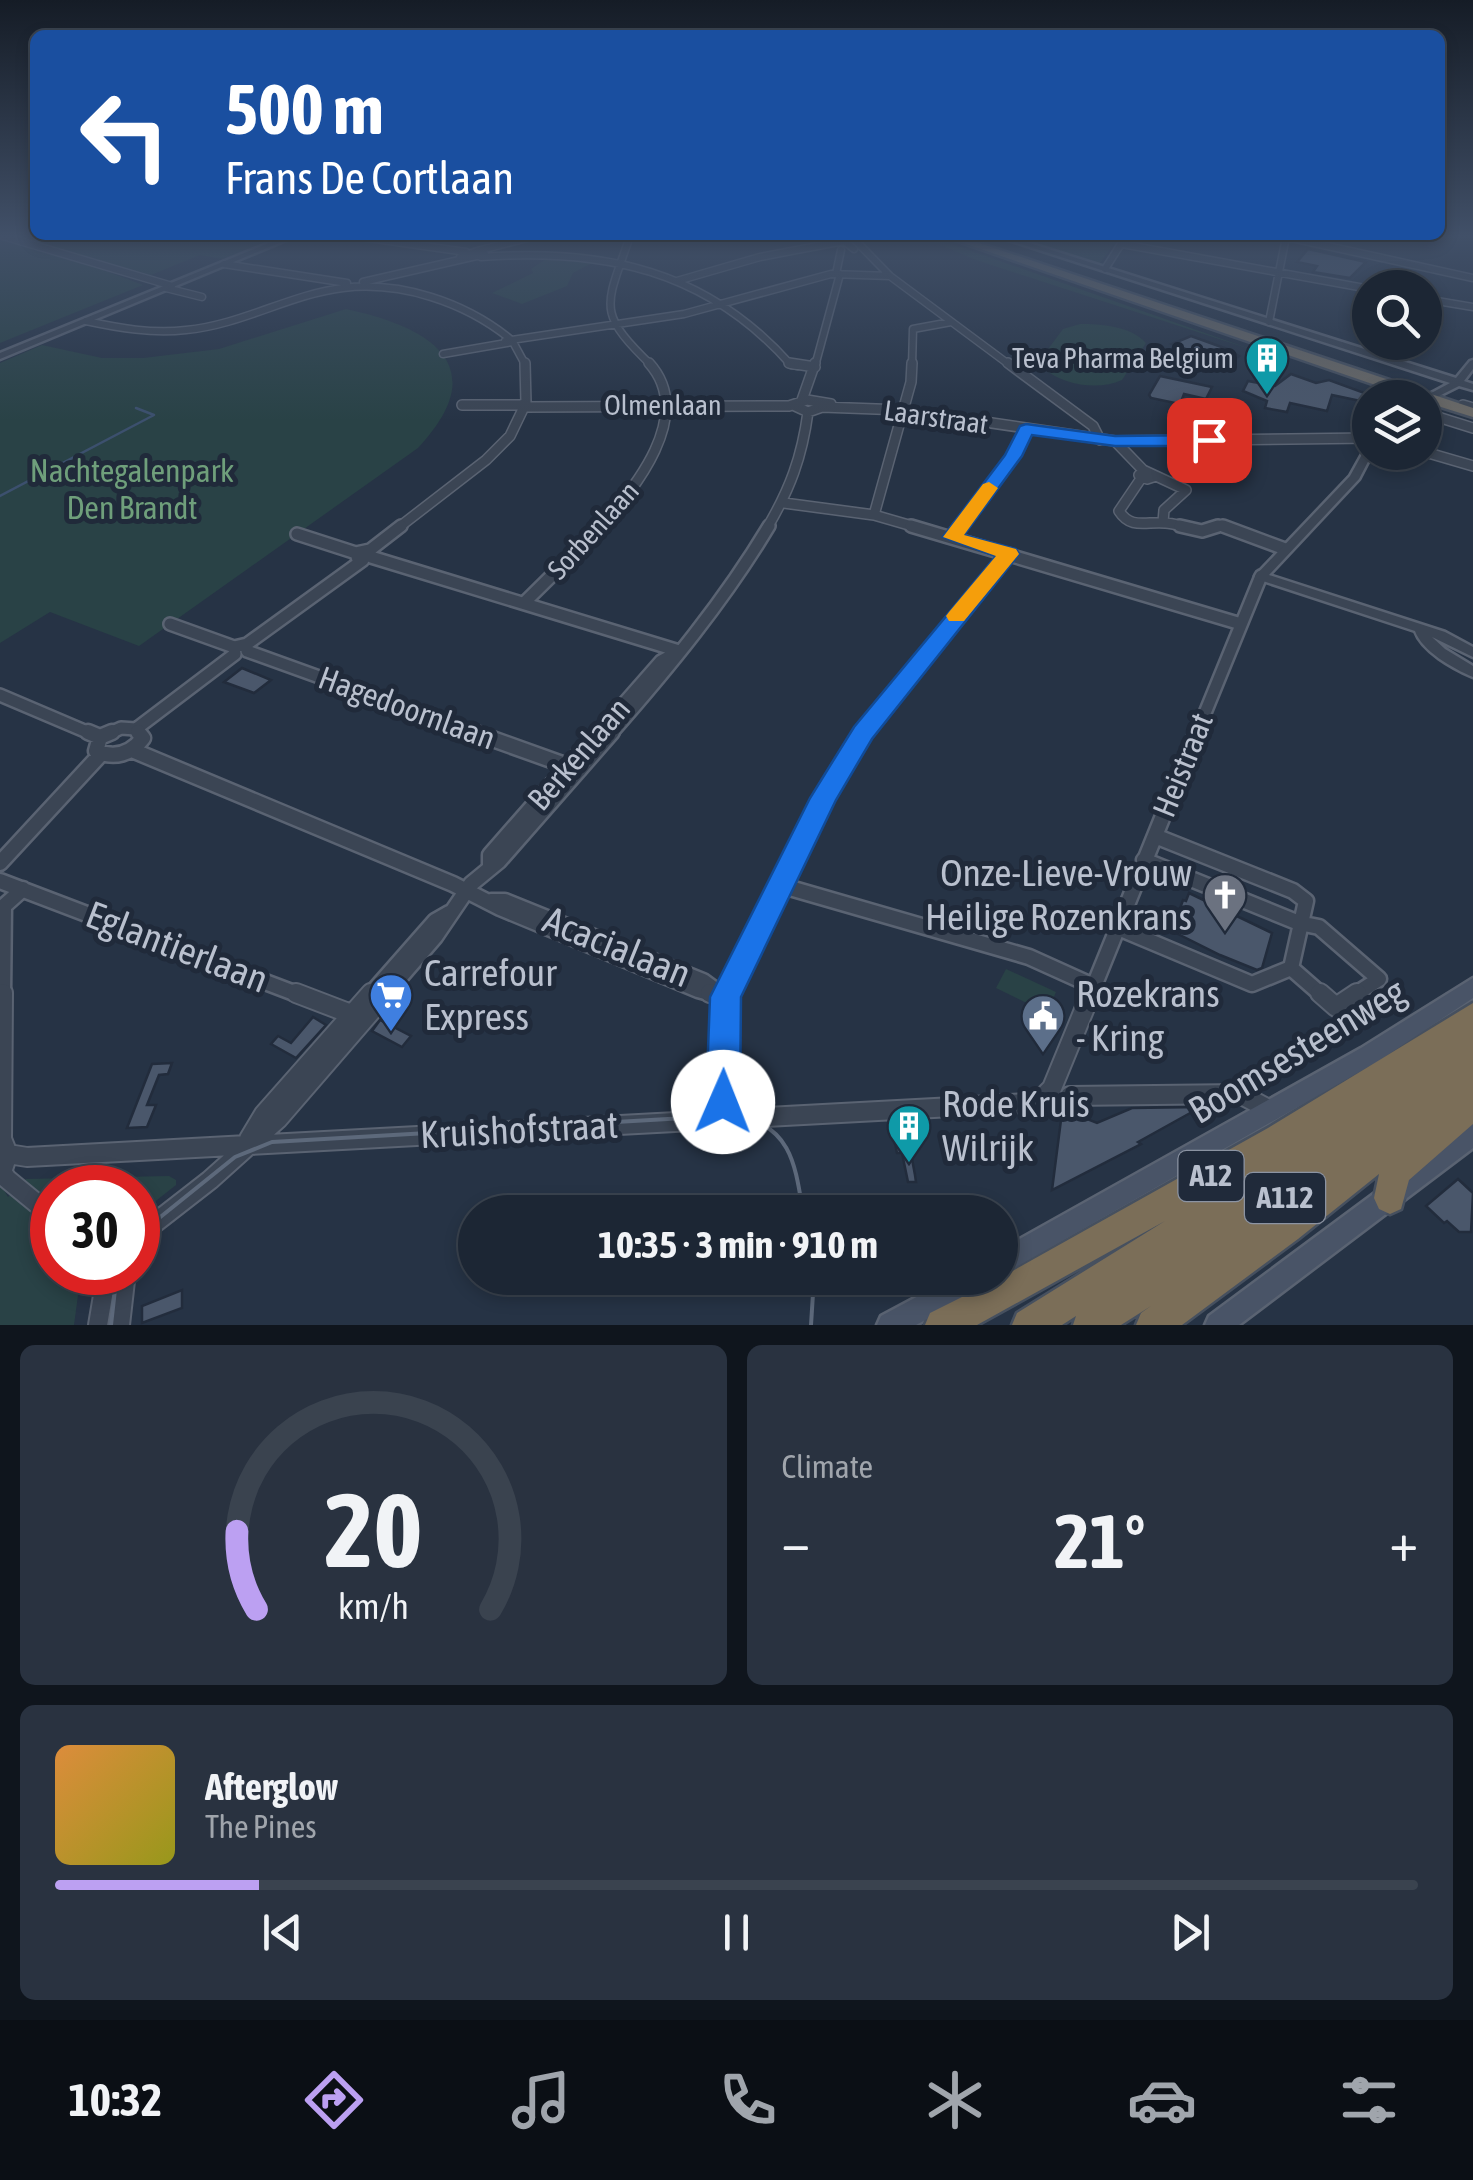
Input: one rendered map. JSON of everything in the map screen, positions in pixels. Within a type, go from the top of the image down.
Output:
[{"type":"highway","points":[[1106,298],[1352,380]]},
{"type":"highway","points":[[1124,298],[1359,380]]},
{"type":"highway","points":[[1442,408],[1468,414]]},
{"type":"highway","name":"A12","points":[[942,1325],[1220,1171],[1391,1070],[1473,1015]]},
{"type":"highway","name":"A112","points":[[1029,1325],[1121,1270],[1473,1036]]},
{"type":"highway","name":"A112","points":[[1090,1325],[1269,1210],[1473,1062]]},
{"type":"highway","name":"A12","points":[[1153,1325],[1287,1228],[1473,1079]]},
{"type":"highway","points":[[1390,1198],[1395,1172],[1473,1105]]},
{"type":"main road","name":"Boomsesteenweg","points":[[1018,1254],[1370,1055],[1473,987]]},
{"type":"main road","points":[[1218,1325],[1473,1134]]},
{"type":"main road","points":[[890,1325],[945,1295]]},
{"type":"street","points":[[0,356],[143,298]]},
{"type":"street","points":[[86,321],[133,332],[199,330],[304,298]]},
{"type":"street","points":[[371,554],[486,460],[510,436],[525,405],[528,370],[511,340],[493,325],[454,306],[421,298]]},
{"type":"street","points":[[611,298],[615,324],[626,344],[654,369],[663,387],[664,406]]},
{"type":"street","points":[[707,298],[754,325],[790,365],[814,367]]},
{"type":"street","points":[[443,354],[748,298]]},
{"type":"street","points":[[808,412],[810,382],[832,298]]},
{"type":"street","points":[[919,298],[1092,426],[1100,440]]},
{"type":"street","points":[[1193,298],[1473,386]]},
{"type":"street","points":[[1269,322],[1273,298]]},
{"type":"street","points":[[1442,302],[1473,307]]},
{"type":"street","points":[[874,515],[911,382],[913,330],[951,322]]},
{"type":"street","points":[[1442,393],[1458,382],[1473,363]]},
{"type":"street","points":[[808,412],[810,403]]},
{"type":"street","name":"Laarstraat","points":[[810,403],[903,410],[1115,441],[1352,438]]},
{"type":"street","name":"Olmenlaan","points":[[462,405],[810,403]]},
{"type":"street","name":"Sorbenlaan","points":[[524,603],[621,507],[649,464],[664,406]]},
{"type":"street","name":"Berkenlaan","points":[[244,1147],[278,1119],[358,1017],[446,924],[449,913],[490,865],[500,861],[573,768],[669,668],[746,564],[784,503],[802,456],[808,412]]},
{"type":"street","points":[[1073,412],[1084,424],[1082,438]]},
{"type":"street","points":[[1468,414],[1473,428]]},
{"type":"street","points":[[952,537],[1013,456],[1026,429]]},
{"type":"street","points":[[1115,441],[1143,474],[1186,490],[1164,510],[1163,522]]},
{"type":"street","points":[[1442,457],[1473,466]]},
{"type":"street","name":"Heistraat","points":[[1034,1102],[1052,1088],[1261,576],[1359,470]]},
{"type":"street","points":[[1143,474],[1119,514],[1138,525],[1163,522],[1196,531],[1222,525],[1285,549]]},
{"type":"street","points":[[784,503],[874,515],[1240,624]]},
{"type":"street","points":[[297,534],[357,556],[371,554],[679,651]]},
{"type":"street","points":[[724,1118],[726,997],[824,798],[862,733],[1008,554]]},
{"type":"street","points":[[100,754],[95,746],[100,737],[121,728],[136,729],[357,556]]},
{"type":"street","points":[[1261,576],[1440,636],[1473,653]]},
{"type":"street","name":"Hagedoornlaan","points":[[170,624],[573,768]]},
{"type":"street","points":[[1415,630],[1473,661]]},
{"type":"street","points":[[1415,630],[1440,652],[1473,672]]},
{"type":"street","points":[[0,696],[100,737]]},
{"type":"street","points":[[0,863],[100,754],[132,750],[143,738],[136,729]]},
{"type":"street","name":"Acacialaan","points":[[132,750],[468,890],[500,908],[698,990],[726,997]]},
{"type":"street","points":[[1155,836],[1293,892],[1306,901],[1291,968]]},
{"type":"street","points":[[1144,860],[1298,924],[1319,927],[1379,979],[1336,1007],[1291,968]]},
{"type":"street","name":"Eglantierlaan","points":[[0,881],[358,1017]]},
{"type":"street","points":[[783,886],[1030,958],[1091,985]]},
{"type":"street","points":[[23,889],[4,906],[2,1139],[8,1154],[2,1172],[18,1194],[30,1202]]},
{"type":"street","points":[[1116,926],[1252,984],[1291,968]]},
{"type":"street","points":[[1070,1096],[1240,1094],[1273,1111]]},
{"type":"street","name":"Kruishofstraat","points":[[8,1154],[27,1157],[244,1147],[1034,1102]]},
{"type":"street","points":[[160,1219],[244,1147]]},
{"type":"street","points":[[98,1325],[101,1295]]},
{"type":"street","points":[[120,1325],[123,1295]]},
{"type":"green space","points":[[0,298],[111,298],[0,343]]},
{"type":"green space","points":[[505,298],[537,298],[522,304]]},
{"type":"green space","points":[[1092,298],[1105,298],[1256,351]]},
{"type":"green space","name":"Nachtegalenpark Den Brandt","points":[[346,309],[404,327],[443,354],[451,373],[451,394],[440,419],[418,448],[139,646],[50,612],[0,643],[0,363],[42,345],[102,358],[143,358],[219,349]]},
{"type":"green space","points":[[1080,324],[1124,330],[1146,343],[1122,380],[1102,385],[1081,384],[1060,379],[1043,368],[1040,360],[1063,329]]},
{"type":"green space","points":[[1006,969],[1056,992],[1047,1013],[996,988]]},
{"type":"green space","points":[[160,1176],[169,1176],[176,1180],[176,1185],[160,1198]]},
{"type":"green space","points":[[30,1179],[30,1295],[78,1295],[74,1325],[0,1325],[0,1183],[8,1197]]},
{"type":"building","points":[[1191,336],[1239,356],[1226,364],[1172,344]]},
{"type":"building","points":[[1291,374],[1316,383],[1329,380],[1352,388],[1352,399],[1332,395],[1327,411],[1290,403],[1287,412],[1265,408],[1267,401],[1243,391],[1248,381],[1275,386]]},
{"type":"building","points":[[1160,376],[1212,387],[1206,399],[1184,394],[1181,402],[1175,403],[1151,398]]},
{"type":"building","points":[[242,668],[271,680],[254,693],[224,682]]},
{"type":"building","name":"Onze-Lieve-Vrouw Heilige Rozenkrans","points":[[1189,893],[1272,933],[1262,968],[1257,970],[1220,955],[1172,931]]},
{"type":"building","points":[[313,1017],[326,1025],[296,1058],[271,1044],[278,1036],[291,1043]]},
{"type":"building","name":"Carrefour Express","points":[[380,1020],[411,1036],[402,1047],[372,1031]]},
{"type":"building","points":[[172,1063],[168,1074],[159,1075],[147,1105],[156,1105],[147,1127],[127,1128],[152,1064]]},
{"type":"building","points":[[1201,1107],[1138,1142],[1141,1144],[1052,1190],[1061,1120],[1058,1117],[1067,1111],[1097,1123],[1132,1108]]},
{"type":"building","name":"Rode Kruis Wilrijk","points":[[907,1132],[916,1182],[908,1182],[893,1133]]},
{"type":"building","points":[[1458,1179],[1473,1193],[1471,1232],[1459,1232],[1426,1206]]},
{"type":"building","points":[[182,1290],[182,1308],[142,1323],[142,1306]]},
{"type":"waterway","points":[[0,496],[154,415],[136,408]]},
{"type":"tram line","points":[[160,1217],[235,1157],[272,1142],[737,1115],[769,1128],[780,1138],[793,1163],[800,1195]]},
{"type":"tram line","points":[[111,1325],[114,1295]]},
{"type":"tram line","points":[[811,1325],[813,1295]]},
{"type":"slow traffic","points":[[956,616],[1008,554],[952,537],[989,488]]},
{"type":"place","name":"Teva Pharma Belgium","points":[[1267,396]]},
{"type":"place","name":"Onze-Lieve-Vrouw Heilige Rozenkrans","points":[[1225,933]]},
{"type":"place","name":"Carrefour Express","points":[[391,1033]]},
{"type":"place","name":"Rozekrans - Kring","points":[[1043,1054]]},
{"type":"place","name":"Rode Kruis Wilrijk","points":[[909,1164]]},
{"type":"route","points":[[723,1102],[726,997],[846,758],[882,705],[1008,554],[952,537],[1024,440],[1026,429],[1115,441],[1209,440]]}]
